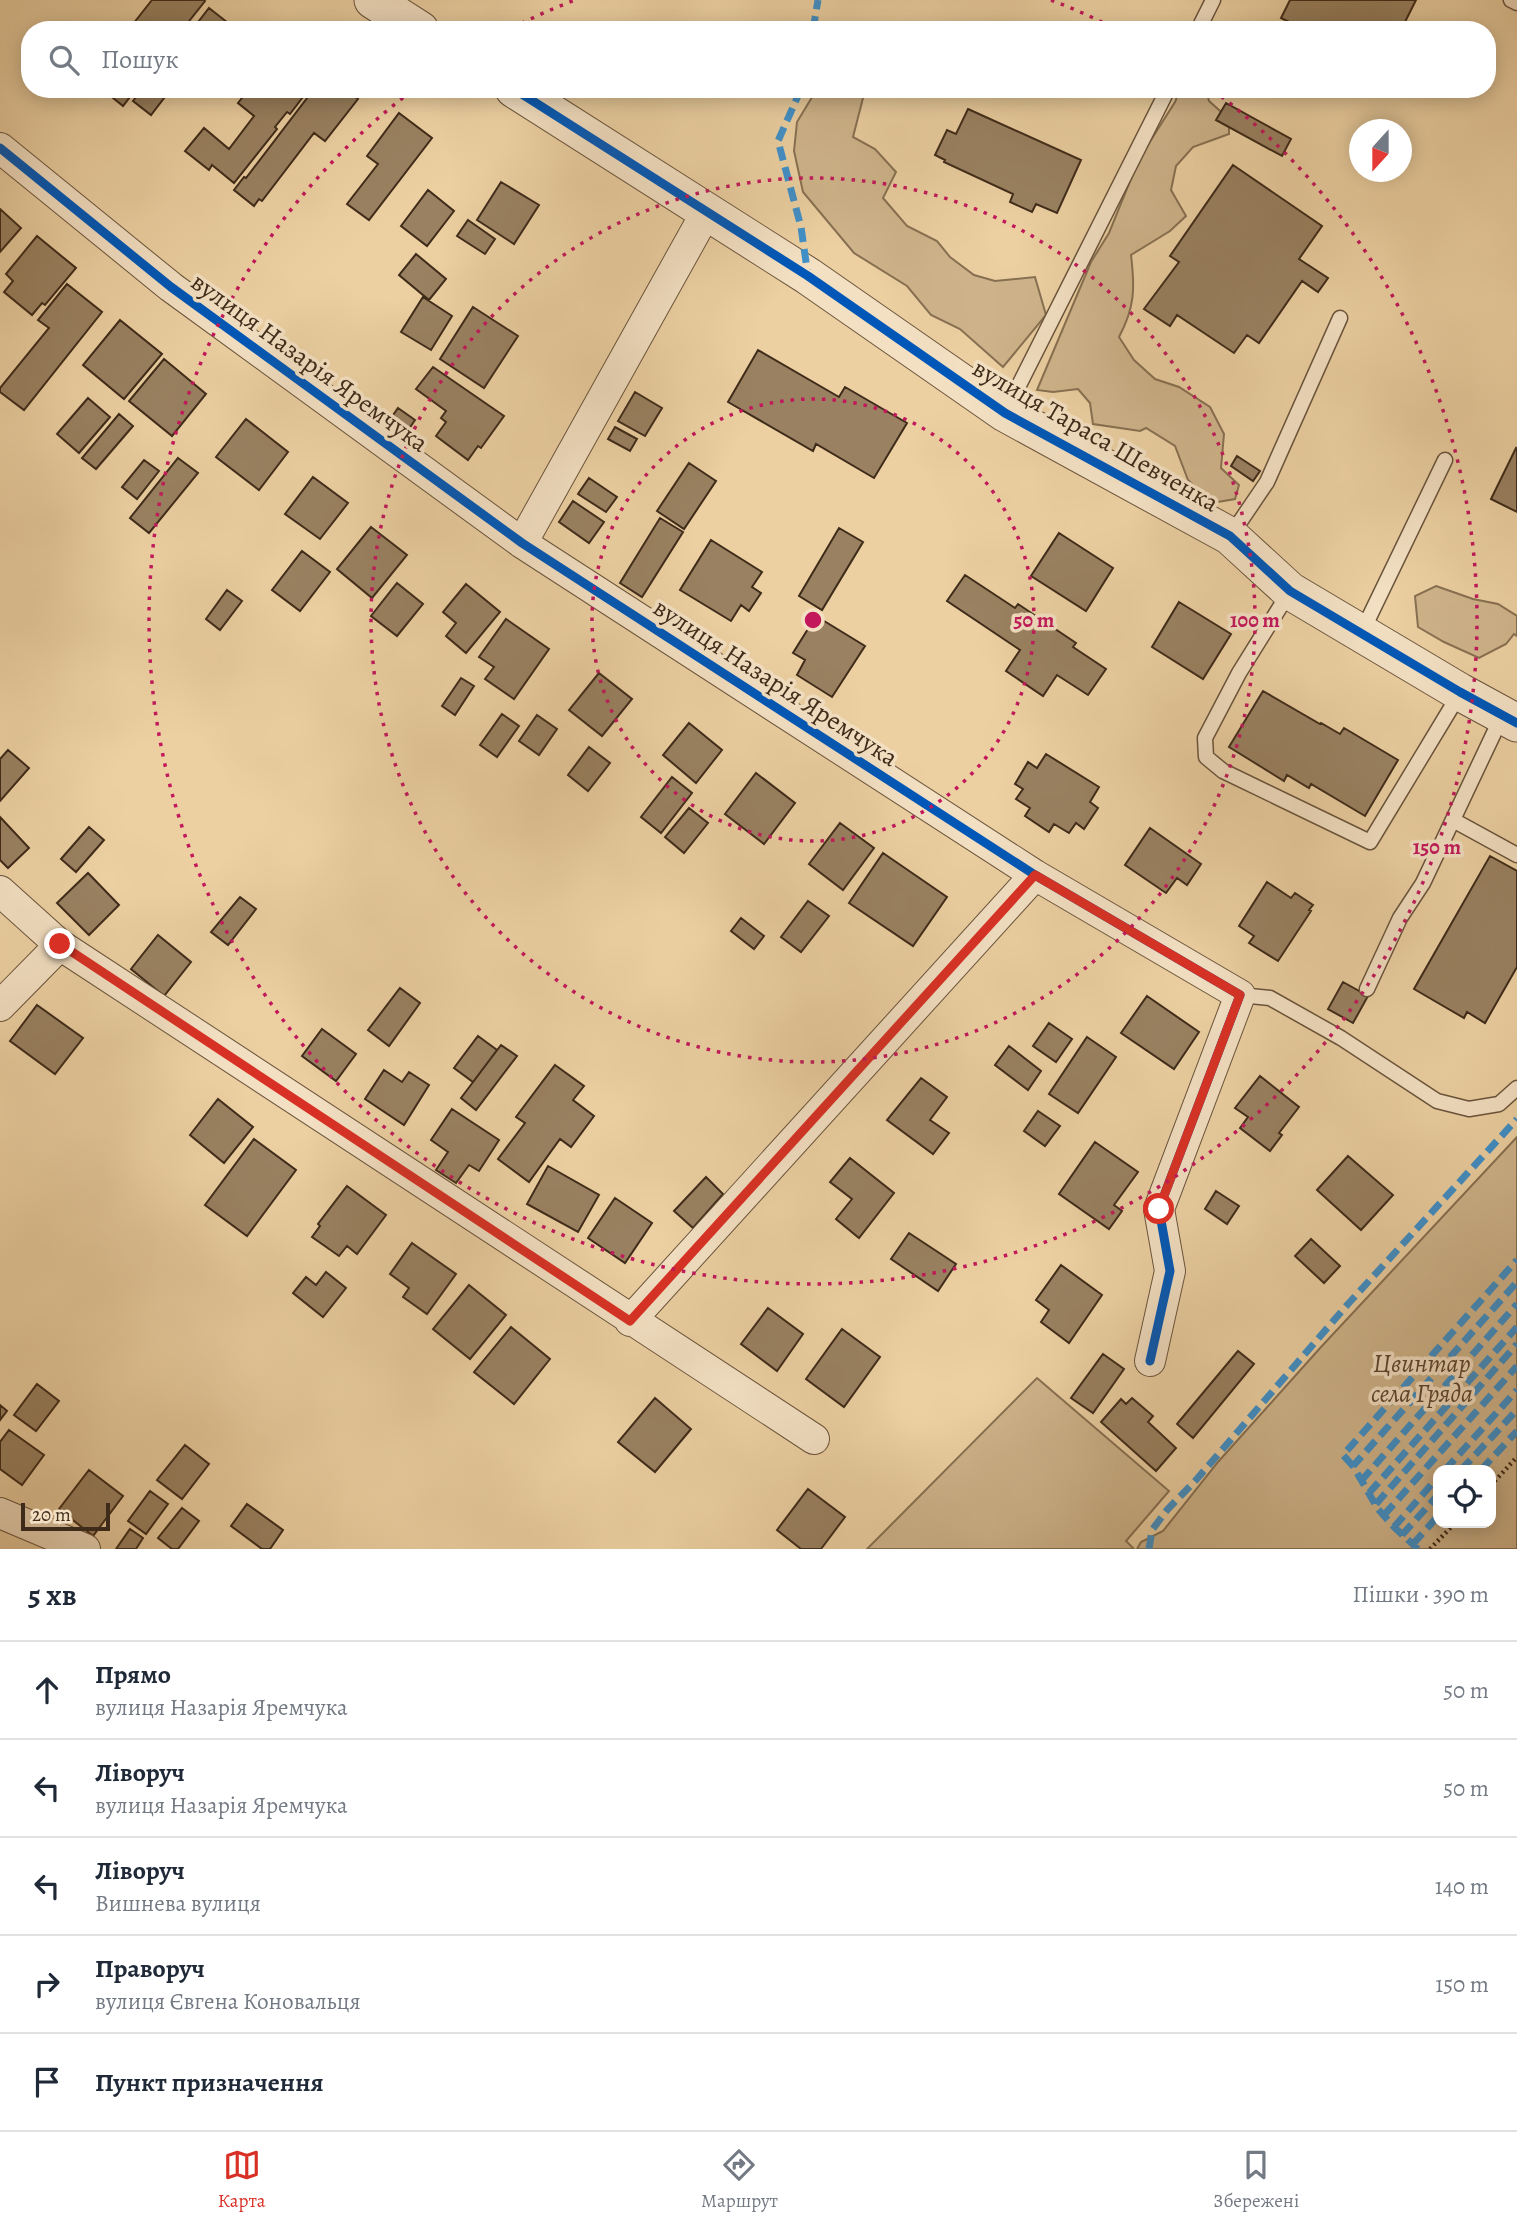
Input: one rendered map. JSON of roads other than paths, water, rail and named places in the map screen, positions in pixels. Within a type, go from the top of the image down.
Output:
[{"type":"street","points":[[373,0],[406,21]]},
{"type":"street","name":"вулиця Тараса Шевченка","points":[[528,98],[808,276],[1005,413],[1230,536],[1290,591],[1510,719]]},
{"type":"street","name":"вулиця Назарія Яремчука","points":[[0,148],[171,287],[522,543],[1035,875],[1240,995]]},
{"type":"street","points":[[522,543],[708,211]]},
{"type":"street","points":[[630,1321],[1035,875]]},
{"type":"street","points":[[0,891],[60,944],[630,1321],[814,1439]]},
{"type":"street","points":[[0,1006],[60,944]]},
{"type":"street","points":[[1150,1362],[1170,1271],[1159,1209],[1240,995]]},
{"type":"street","points":[[0,1513],[85,1549]]},
{"type":"lane","points":[[1202,21],[1213,0]]},
{"type":"lane","points":[[1511,0],[1517,3]]},
{"type":"lane","points":[[1005,413],[1163,98]]},
{"type":"lane","points":[[1230,536],[1267,482],[1340,318]]},
{"type":"lane","points":[[1361,633],[1445,460]]},
{"type":"lane","points":[[1290,591],[1239,673],[1205,738],[1206,757],[1223,771],[1370,842],[1460,692]]},
{"type":"lane","points":[[1367,989],[1400,918],[1423,883],[1453,820],[1510,719]]},
{"type":"lane","points":[[1453,820],[1517,855]]},
{"type":"lane","name":"вулиця Назарія Яремчука","points":[[1240,995],[1270,998],[1341,1038],[1437,1101],[1469,1109],[1499,1104],[1517,1088]]},
{"type":"park label","name":"Цвинтар села Гряда","points":[[1422,1378]]}]
